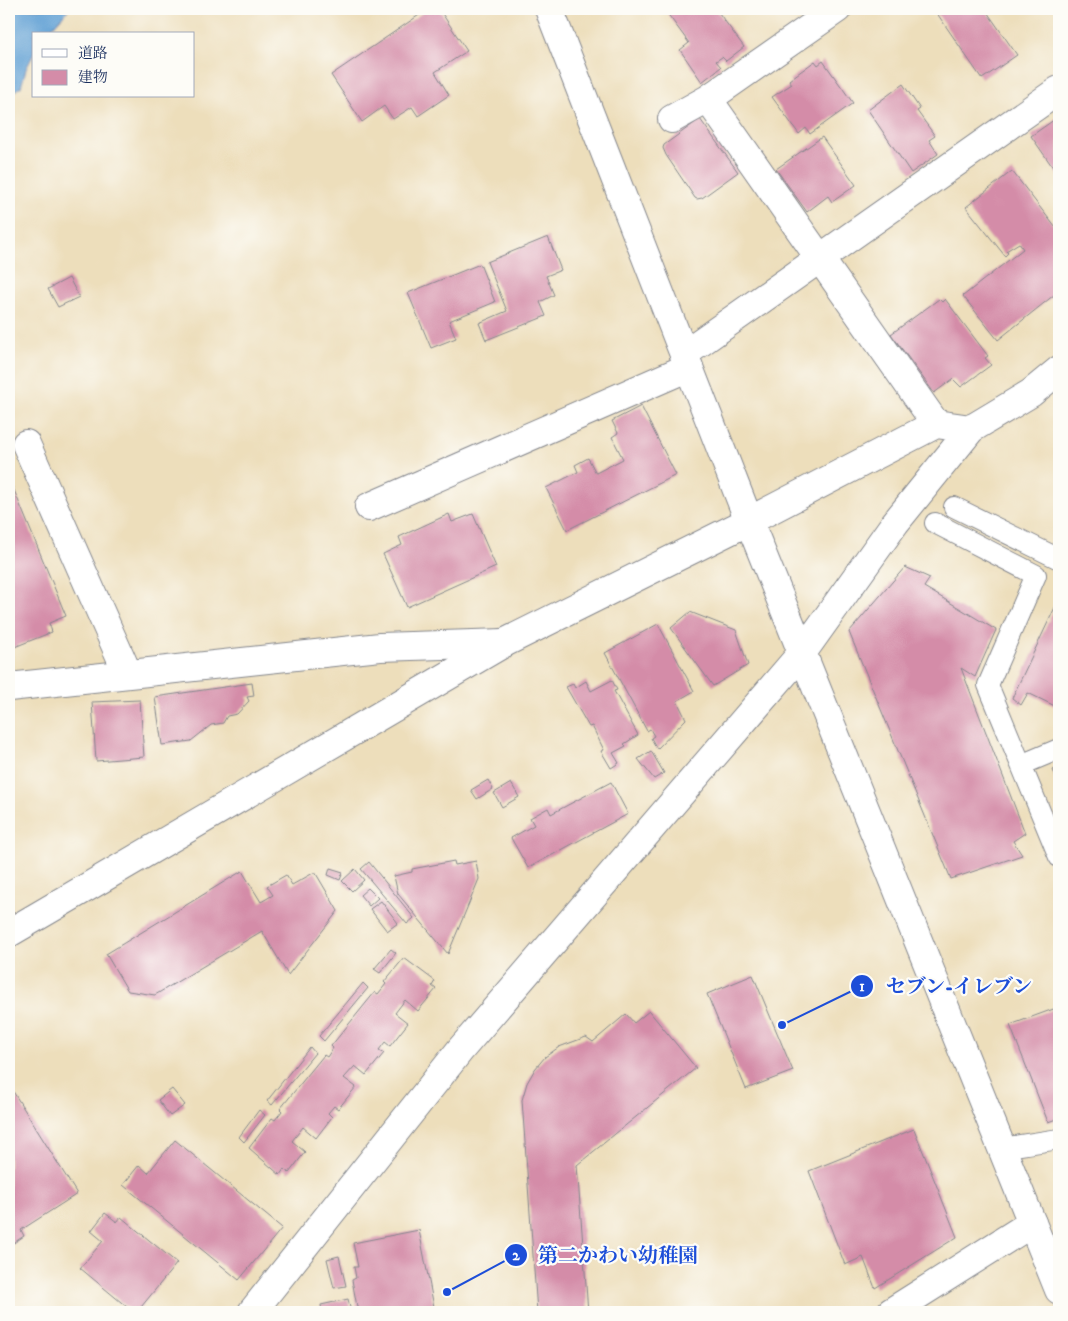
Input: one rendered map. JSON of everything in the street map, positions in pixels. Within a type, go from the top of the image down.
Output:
[{"type":"street","points":[[550,9],[749,521],[1059,1290]]},
{"type":"street","points":[[672,119],[708,99],[837,9]]},
{"type":"street","points":[[369,507],[686,361],[820,258],[1059,90]]},
{"type":"street","points":[[708,99],[936,424]]},
{"type":"street","points":[[252,1312],[460,1049],[802,653],[895,522],[971,430],[1032,393],[1059,370]]},
{"type":"street","points":[[9,933],[504,643],[749,521],[936,424],[971,430]]},
{"type":"street","points":[[26,444],[128,674]]},
{"type":"street","points":[[9,687],[380,647],[504,643]]},
{"type":"street","points":[[891,1312],[1032,1223]]},
{"type":"lane","points":[[954,507],[1059,559]]},
{"type":"lane","points":[[934,523],[1036,574],[988,685],[1059,857]]},
{"type":"lane","points":[[1021,765],[1059,749]]},
{"type":"lane","points":[[1002,1148],[1059,1139]]},
{"type":"water","points":[[9,9],[69,9],[48,32],[32,32],[32,57],[26,69],[21,87],[17,89],[9,100]]},
{"type":"building","points":[[428,9],[439,9],[467,51],[435,72],[449,95],[418,116],[412,107],[393,119],[384,106],[362,122],[331,75]]},
{"type":"building","points":[[664,9],[708,9],[711,13],[716,9],[744,47],[726,61],[722,57],[716,61],[721,67],[702,82],[680,50],[689,43]]},
{"type":"building","points":[[934,9],[985,9],[1017,55],[982,79]]},
{"type":"building","points":[[815,61],[818,65],[823,61],[853,103],[810,134],[806,128],[799,134],[772,97],[792,84],[789,80]]},
{"type":"building","points":[[903,84],[920,109],[917,111],[935,136],[929,140],[938,154],[911,173],[868,110]]},
{"type":"building","points":[[1058,117],[1059,120],[1059,176],[1031,136]]},
{"type":"building","points":[[700,119],[738,172],[702,198],[697,199],[663,148],[664,145]]},
{"type":"building","points":[[822,137],[856,185],[832,202],[828,196],[807,212],[776,169]]},
{"type":"building","points":[[1012,171],[1059,232],[1059,291],[998,340],[963,296],[1023,249],[1019,243],[1006,251],[1008,253],[1005,256],[966,207]]},
{"type":"building","points":[[548,237],[561,270],[546,276],[554,295],[540,302],[546,316],[486,340],[479,323],[507,311],[487,262]]},
{"type":"building","points":[[480,264],[495,302],[449,321],[456,338],[431,348],[408,293]]},
{"type":"building","points":[[69,278],[79,297],[58,307],[48,289]]},
{"type":"building","points":[[939,299],[942,302],[945,299],[988,356],[985,358],[991,365],[961,387],[953,379],[934,393],[891,334]]},
{"type":"building","points":[[641,406],[676,475],[567,530],[546,488],[578,472],[575,465],[588,458],[596,473],[623,459],[612,437],[618,433],[612,421]]},
{"type":"building","points":[[9,478],[66,616],[49,623],[52,632],[12,648],[9,642]]},
{"type":"building","points":[[449,514],[452,522],[473,514],[496,567],[407,607],[383,554],[402,545],[399,537]]},
{"type":"building","points":[[905,567],[930,578],[924,587],[996,630],[975,677],[961,668],[1025,833],[1013,841],[1022,855],[951,879],[849,632]]},
{"type":"building","points":[[1059,599],[1059,708],[1028,693],[1021,705],[1012,698]]},
{"type":"building","points":[[690,612],[736,630],[748,665],[713,686],[671,628]]},
{"type":"building","points":[[658,624],[694,691],[677,701],[686,719],[657,749],[651,738],[654,736],[650,729],[647,731],[605,653]]},
{"type":"building","points":[[612,680],[617,690],[614,691],[638,735],[624,744],[626,746],[613,753],[619,763],[611,768],[601,751],[604,750],[592,726],[589,727],[566,687],[573,684],[575,688],[586,681],[591,691]]},
{"type":"building","points":[[252,683],[254,696],[247,697],[249,701],[237,714],[227,716],[223,723],[211,725],[191,741],[162,745],[155,697]]},
{"type":"building","points":[[140,700],[144,757],[96,761],[92,702]]},
{"type":"building","points":[[651,751],[664,773],[654,779],[638,759]]},
{"type":"building","points":[[1059,767],[1059,785],[1053,770]]},
{"type":"building","points":[[488,780],[493,789],[477,799],[471,790]]},
{"type":"building","points":[[611,782],[628,814],[528,868],[511,838],[534,825],[530,818],[548,808],[551,814]]},
{"type":"building","points":[[511,783],[519,797],[502,807],[494,793]]},
{"type":"building","points":[[454,861],[455,865],[476,861],[479,879],[448,954],[398,894],[394,876],[412,872],[412,869]]},
{"type":"building","points":[[369,862],[414,918],[407,924],[361,869]]},
{"type":"building","points":[[330,868],[343,872],[340,880],[328,875]]},
{"type":"building","points":[[355,869],[364,880],[352,891],[342,881]]},
{"type":"building","points":[[242,871],[261,902],[273,895],[267,886],[286,875],[292,885],[315,872],[338,911],[288,975],[262,931],[155,995],[128,991],[106,954]]},
{"type":"building","points":[[368,888],[378,898],[369,906],[360,895]]},
{"type":"building","points":[[381,901],[398,923],[387,931],[370,909]]},
{"type":"building","points":[[391,949],[396,953],[380,973],[374,969]]},
{"type":"building","points":[[404,958],[435,981],[432,986],[436,989],[418,1011],[405,1000],[395,1013],[408,1023],[390,1046],[385,1042],[379,1050],[384,1053],[366,1075],[355,1066],[344,1078],[356,1087],[338,1109],[334,1106],[328,1113],[332,1117],[316,1138],[303,1127],[292,1141],[305,1152],[289,1173],[284,1169],[280,1175],[249,1148],[272,1118],[275,1120],[282,1111],[280,1109],[324,1055],[327,1057],[333,1048],[331,1046],[375,992],[378,994],[386,984],[384,982]]},
{"type":"building","points":[[753,975],[793,1071],[746,1089],[707,994]]},
{"type":"building","points":[[363,983],[368,988],[324,1041],[319,1036]]},
{"type":"building","points":[[1059,1007],[1059,1118],[1048,1122],[1010,1025]]},
{"type":"building","points":[[649,1011],[696,1068],[577,1165],[588,1312],[537,1312],[522,1100],[527,1083],[545,1057],[559,1047],[586,1037],[593,1042],[626,1014],[634,1023]]},
{"type":"building","points":[[310,1047],[315,1053],[272,1105],[267,1101]]},
{"type":"building","points":[[9,1085],[77,1194],[21,1230],[24,1236],[9,1246]]},
{"type":"building","points":[[172,1089],[185,1105],[170,1116],[158,1100]]},
{"type":"building","points":[[259,1110],[265,1115],[244,1142],[239,1137]]},
{"type":"building","points":[[914,1129],[957,1237],[875,1288],[863,1257],[845,1265],[809,1171]]},
{"type":"building","points":[[175,1140],[282,1228],[239,1280],[123,1185],[139,1165],[148,1173]]},
{"type":"building","points":[[105,1213],[117,1222],[121,1217],[177,1263],[137,1312],[133,1312],[80,1268],[103,1241],[91,1231]]},
{"type":"building","points":[[419,1230],[435,1312],[358,1312],[352,1280],[356,1278],[354,1267],[358,1267],[353,1243]]},
{"type":"building","points":[[339,1256],[346,1286],[334,1288],[327,1259]]},
{"type":"building","points":[[348,1299],[351,1312],[318,1312],[322,1311],[321,1305]]},
{"type":"place","name":"セブン-イレブン","points":[[782,1025]]},
{"type":"place","name":"第二かわい幼稚園","points":[[447,1292]]}]
